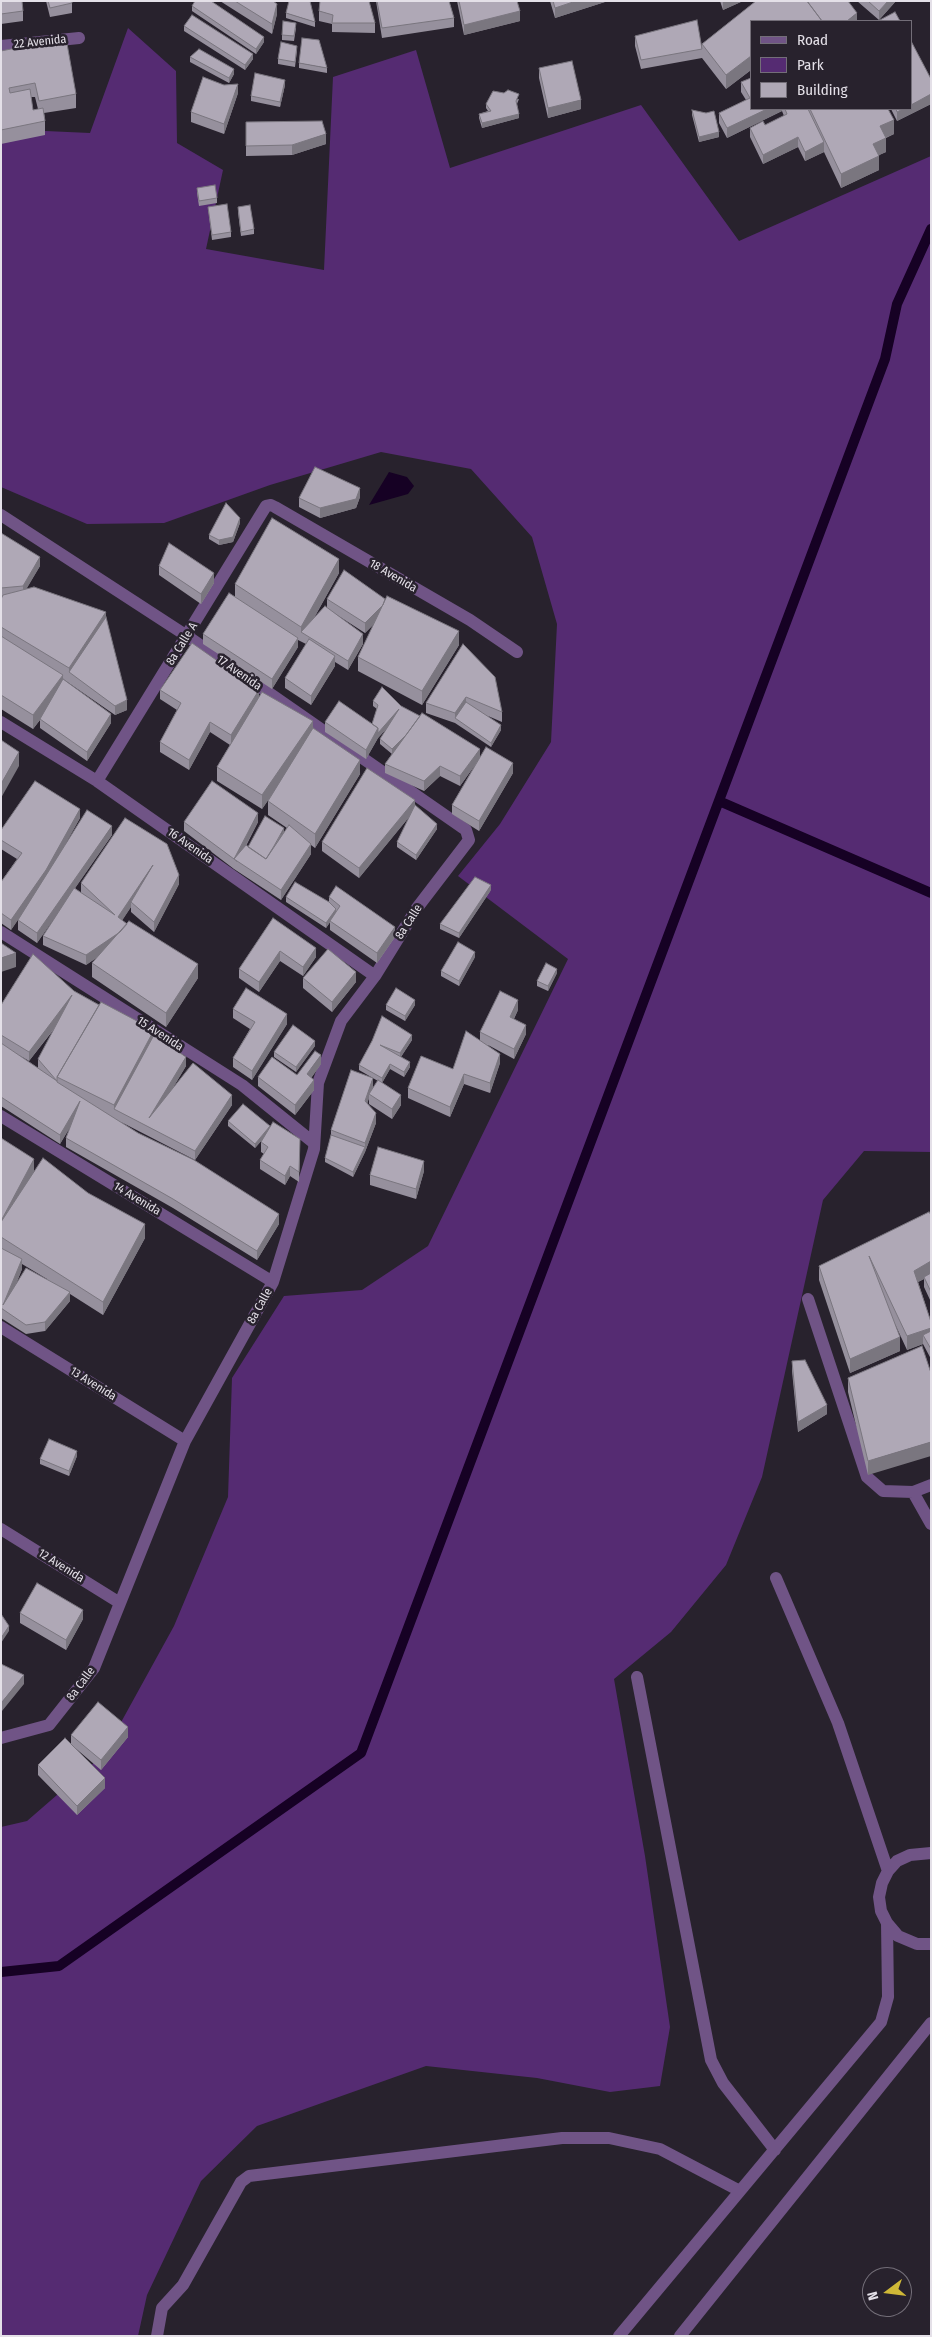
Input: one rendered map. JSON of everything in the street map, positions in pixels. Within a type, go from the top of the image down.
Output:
[{"type":"street","name":"22 Avenida","points":[[1,46],[79,38]]},
{"type":"street","name":"8a Calle A","points":[[97,781],[266,506]]},
{"type":"street","name":"18 Avenida","points":[[266,506],[275,507],[470,620],[518,652]]},
{"type":"street","name":"17 Avenida","points":[[1,515],[187,636],[466,830],[469,840]]},
{"type":"street","name":"16 Avenida","points":[[1,722],[97,781],[376,976]]},
{"type":"street","name":"8a Calle","points":[[1,1738],[49,1725],[94,1668],[185,1441],[274,1282],[314,1149],[318,1083],[340,1021],[376,976],[416,908],[469,840]]},
{"type":"street","name":"15 Avenida","points":[[1,932],[242,1085],[314,1143]]},
{"type":"street","name":"14 Avenida","points":[[1,1116],[274,1282]]},
{"type":"street","points":[[808,1299],[867,1477],[883,1491],[913,1492],[931,1485]]},
{"type":"street","name":"13 Avenida","points":[[1,1327],[185,1441]]},
{"type":"street","points":[[913,1492],[931,1524]]},
{"type":"street","name":"12 Avenida","points":[[1,1529],[120,1603]]},
{"type":"street","points":[[776,1578],[838,1723],[888,1871]]},
{"type":"street","points":[[637,1677],[673,1872],[711,2060],[724,2083],[775,2150]]},
{"type":"street","points":[[931,1853],[910,1855],[897,1861],[888,1871],[882,1883],[879,1897],[881,1911],[887,1923],[898,1936],[917,1944],[931,1944]]},
{"type":"street","points":[[618,2336],[881,2022],[888,1996],[887,1923]]},
{"type":"street","points":[[680,2336],[931,2023]]},
{"type":"street","points":[[157,2336],[162,2308],[183,2284],[241,2182],[249,2176],[562,2138],[609,2138],[660,2149],[740,2191]]},
{"type":"green space","points":[[128,28],[176,71],[177,143],[223,170],[206,249],[324,270],[333,77],[416,50],[450,168],[641,105],[739,241],[931,156],[931,1152],[864,1151],[823,1200],[762,1477],[726,1565],[671,1632],[614,1679],[645,1856],[670,2027],[660,2086],[610,2092],[537,2078],[426,2066],[257,2126],[201,2181],[147,2295],[138,2336],[1,2336],[1,1827],[27,1821],[103,1755],[174,1626],[228,1497],[232,1378],[284,1296],[362,1290],[428,1246],[568,959],[458,876],[500,824],[551,742],[557,624],[532,537],[471,469],[381,452],[270,485],[164,523],[87,524],[1,487],[1,129],[90,133]]},
{"type":"shaded area","points":[[389,472],[407,477],[414,486],[408,494],[369,505]]},
{"type":"building","points":[[1,1],[22,1],[23,11],[1,14]]},
{"type":"building","points":[[48,1],[72,1],[72,3],[50,8]]},
{"type":"building","points":[[195,1],[211,1],[264,37],[256,49],[192,6]]},
{"type":"building","points":[[235,1],[273,1],[277,4],[272,24]]},
{"type":"building","points":[[289,1],[310,1],[315,22],[286,13]]},
{"type":"building","points":[[320,1],[369,1],[375,23],[332,23],[333,15],[319,11]]},
{"type":"building","points":[[377,1],[449,1],[454,18],[382,28]]},
{"type":"building","points":[[459,1],[517,1],[520,11],[464,25]]},
{"type":"building","points":[[553,1],[576,1],[555,8]]},
{"type":"building","points":[[756,1],[807,1],[821,20],[750,20],[750,57],[726,75],[702,44]]},
{"type":"building","points":[[807,1],[848,1],[857,13],[848,20],[821,20]]},
{"type":"building","points":[[868,1],[888,1],[879,11]]},
{"type":"building","points":[[895,12],[899,20],[880,20]]},
{"type":"building","points":[[192,15],[253,54],[245,65],[184,26]]},
{"type":"building","points":[[697,20],[702,49],[641,60],[635,36]]},
{"type":"building","points":[[283,21],[296,23],[294,36],[282,35]]},
{"type":"building","points":[[66,38],[76,94],[39,101],[35,83],[9,88],[10,93],[30,89],[33,110],[43,108],[45,121],[1,130],[1,51]]},
{"type":"building","points":[[302,38],[319,40],[327,68],[299,63]]},
{"type":"building","points":[[281,42],[297,46],[295,62],[278,59]]},
{"type":"building","points":[[912,43],[931,79],[931,94],[912,104]]},
{"type":"building","points":[[199,49],[234,69],[229,78],[190,57]]},
{"type":"building","points":[[572,61],[581,100],[548,108],[539,68]]},
{"type":"building","points":[[255,73],[285,80],[280,102],[251,96]]},
{"type":"building","points":[[203,77],[224,85],[238,84],[224,124],[191,112]]},
{"type":"building","points":[[750,78],[750,98],[741,82]]},
{"type":"building","points":[[508,90],[519,94],[516,101],[519,114],[482,123],[479,114],[491,111],[486,104],[493,91],[504,93]]},
{"type":"building","points":[[750,98],[750,110],[765,110],[727,128],[719,113]]},
{"type":"building","points":[[692,110],[706,113],[714,111],[719,132],[699,137]]},
{"type":"building","points":[[785,110],[808,110],[824,142],[805,152],[798,137],[763,155],[750,128],[763,121],[765,125],[787,114]]},
{"type":"building","points":[[810,110],[889,110],[894,120],[880,126],[886,138],[873,144],[879,156],[841,174]]},
{"type":"building","points":[[322,121],[326,134],[292,145],[246,146],[246,122]]},
{"type":"building","points":[[215,185],[217,198],[199,201],[197,188]]},
{"type":"building","points":[[227,204],[231,232],[212,235],[208,207]]},
{"type":"building","points":[[250,205],[254,229],[241,232],[238,207]]},
{"type":"building","points":[[315,467],[360,488],[356,499],[320,508],[299,498]]},
{"type":"building","points":[[226,503],[240,518],[233,537],[219,540],[209,535]]},
{"type":"building","points":[[272,518],[339,559],[301,627],[235,584]]},
{"type":"building","points":[[1,533],[40,557],[23,586],[1,588]]},
{"type":"building","points":[[169,543],[214,573],[201,594],[159,566]]},
{"type":"building","points":[[344,570],[385,599],[383,605],[365,623],[327,599]]},
{"type":"building","points":[[34,587],[106,612],[69,668],[1,627],[1,599],[3,595]]},
{"type":"building","points":[[229,593],[298,638],[272,679],[203,634]]},
{"type":"building","points":[[387,596],[459,631],[422,691],[358,657]]},
{"type":"building","points":[[325,606],[363,634],[348,661],[301,632]]},
{"type":"building","points":[[106,617],[127,700],[115,706],[69,672]]},
{"type":"building","points":[[1,636],[63,675],[33,715],[1,695]]},
{"type":"building","points":[[309,639],[335,656],[311,696],[285,678]]},
{"type":"building","points":[[192,643],[259,690],[231,735],[210,722],[189,760],[160,742],[181,703],[160,690]]},
{"type":"building","points":[[463,644],[495,677],[502,712],[466,697],[455,713],[426,703]]},
{"type":"building","points":[[63,679],[111,714],[87,752],[40,719]]},
{"type":"building","points":[[382,687],[401,706],[420,716],[406,735],[392,749],[380,739],[399,709],[378,733],[378,728],[372,724],[378,705],[373,701]]},
{"type":"building","points":[[262,692],[313,721],[262,795],[217,767]]},
{"type":"building","points":[[339,701],[378,728],[366,750],[325,722]]},
{"type":"building","points":[[466,702],[501,725],[491,743],[455,718]]},
{"type":"building","points":[[422,713],[480,749],[460,776],[440,766],[424,781],[385,764]]},
{"type":"building","points":[[313,728],[360,760],[315,834],[268,801]]},
{"type":"building","points":[[1,740],[19,752],[1,784]]},
{"type":"building","points":[[486,747],[513,763],[479,821],[452,805]]},
{"type":"building","points":[[367,768],[415,800],[359,868],[322,842]]},
{"type":"building","points":[[35,781],[80,809],[46,870],[11,920],[1,913],[1,882],[22,853],[1,840],[1,830]]},
{"type":"building","points":[[212,781],[258,813],[234,859],[184,822]]},
{"type":"building","points":[[415,805],[437,824],[416,855],[397,842]]},
{"type":"building","points":[[87,810],[112,826],[37,933],[18,920]]},
{"type":"building","points":[[265,816],[284,828],[266,859],[248,847]]},
{"type":"building","points":[[125,818],[167,844],[179,875],[154,922],[131,902],[153,865],[118,917],[127,924],[120,932],[86,955],[43,936],[74,888],[115,915],[81,883]]},
{"type":"building","points":[[289,825],[311,844],[281,890],[234,859],[246,845],[266,859]]},
{"type":"building","points":[[475,877],[491,885],[459,933],[440,924]]},
{"type":"building","points":[[295,882],[329,902],[336,909],[326,923],[286,897]]},
{"type":"building","points":[[336,886],[395,927],[377,953],[330,921],[340,906],[329,897]]},
{"type":"building","points":[[273,918],[316,948],[303,967],[280,951],[259,982],[239,969]]},
{"type":"building","points":[[129,921],[198,964],[166,1013],[92,963]]},
{"type":"building","points":[[458,942],[475,952],[459,981],[441,971]]},
{"type":"building","points":[[1,943],[16,953],[1,958]]},
{"type":"building","points":[[328,949],[356,972],[332,1002],[303,978]]},
{"type":"building","points":[[33,954],[74,991],[99,1005],[57,1077],[57,1081],[38,1059],[72,995],[29,1052],[1,1035],[1,1005]]},
{"type":"building","points":[[546,963],[557,969],[548,986],[537,981]]},
{"type":"building","points":[[246,988],[287,1014],[252,1071],[233,1058],[255,1022],[233,1009]]},
{"type":"building","points":[[396,988],[415,1000],[405,1016],[386,1005]]},
{"type":"building","points":[[500,991],[518,1000],[510,1017],[526,1025],[514,1049],[480,1032]]},
{"type":"building","points":[[101,1002],[154,1030],[114,1105],[57,1077]]},
{"type":"building","points":[[382,1016],[412,1035],[400,1053],[380,1045],[410,1062],[404,1072],[390,1064],[382,1078],[359,1065],[372,1041]]},
{"type":"building","points":[[293,1025],[315,1041],[296,1067],[274,1052]]},
{"type":"building","points":[[466,1031],[500,1054],[490,1083],[464,1074],[450,1107],[408,1088],[421,1056],[453,1069]]},
{"type":"building","points":[[154,1035],[186,1057],[149,1118],[193,1063],[232,1095],[195,1151],[114,1109]]},
{"type":"building","points":[[1,1043],[138,1133],[194,1160],[279,1214],[257,1251],[173,1199],[66,1138],[80,1101],[60,1135],[1,1097]]},
{"type":"building","points":[[315,1051],[321,1055],[307,1074],[314,1080],[295,1105],[258,1077],[272,1057],[297,1075]]},
{"type":"building","points":[[351,1070],[373,1078],[365,1101],[376,1113],[365,1143],[331,1130]]},
{"type":"building","points":[[378,1080],[401,1095],[392,1109],[369,1094]]},
{"type":"building","points":[[243,1104],[270,1126],[255,1144],[228,1121]]},
{"type":"building","points":[[273,1122],[300,1139],[299,1172],[290,1166],[285,1176],[260,1160],[268,1147],[261,1142]]},
{"type":"building","points":[[331,1135],[365,1147],[353,1172],[325,1158]]},
{"type":"building","points":[[1,1138],[34,1159],[1,1221]]},
{"type":"building","points":[[378,1147],[424,1161],[416,1189],[370,1175]]},
{"type":"building","points":[[43,1158],[88,1193],[145,1224],[103,1302],[1,1237],[1,1222]]},
{"type":"building","points":[[929,1212],[931,1215],[931,1261],[914,1271],[931,1322],[931,1328],[907,1336],[869,1256],[900,1337],[850,1359],[819,1266]]},
{"type":"building","points":[[1,1248],[22,1259],[3,1305],[26,1268],[70,1292],[45,1322],[26,1325],[1,1308]]},
{"type":"building","points":[[931,1273],[931,1292],[924,1277]]},
{"type":"building","points":[[931,1331],[931,1349],[923,1335]]},
{"type":"building","points":[[922,1346],[931,1373],[931,1442],[868,1461],[848,1378]]},
{"type":"building","points":[[805,1360],[827,1405],[798,1422],[792,1361]]},
{"type":"building","points":[[49,1439],[77,1451],[69,1471],[40,1459]]},
{"type":"building","points":[[37,1583],[83,1610],[66,1640],[20,1613]]},
{"type":"building","points":[[1,1614],[9,1626],[1,1638]]},
{"type":"building","points":[[1,1664],[24,1675],[2,1702],[1,1701]]},
{"type":"building","points":[[98,1702],[128,1727],[101,1760],[71,1735]]},
{"type":"building","points":[[65,1738],[105,1778],[77,1806],[38,1765]]},
{"type":"waterway","points":[[1,1972],[59,1966],[361,1753],[885,359],[897,304],[931,229]]},
{"type":"waterway","points":[[719,801],[931,893]]}]
